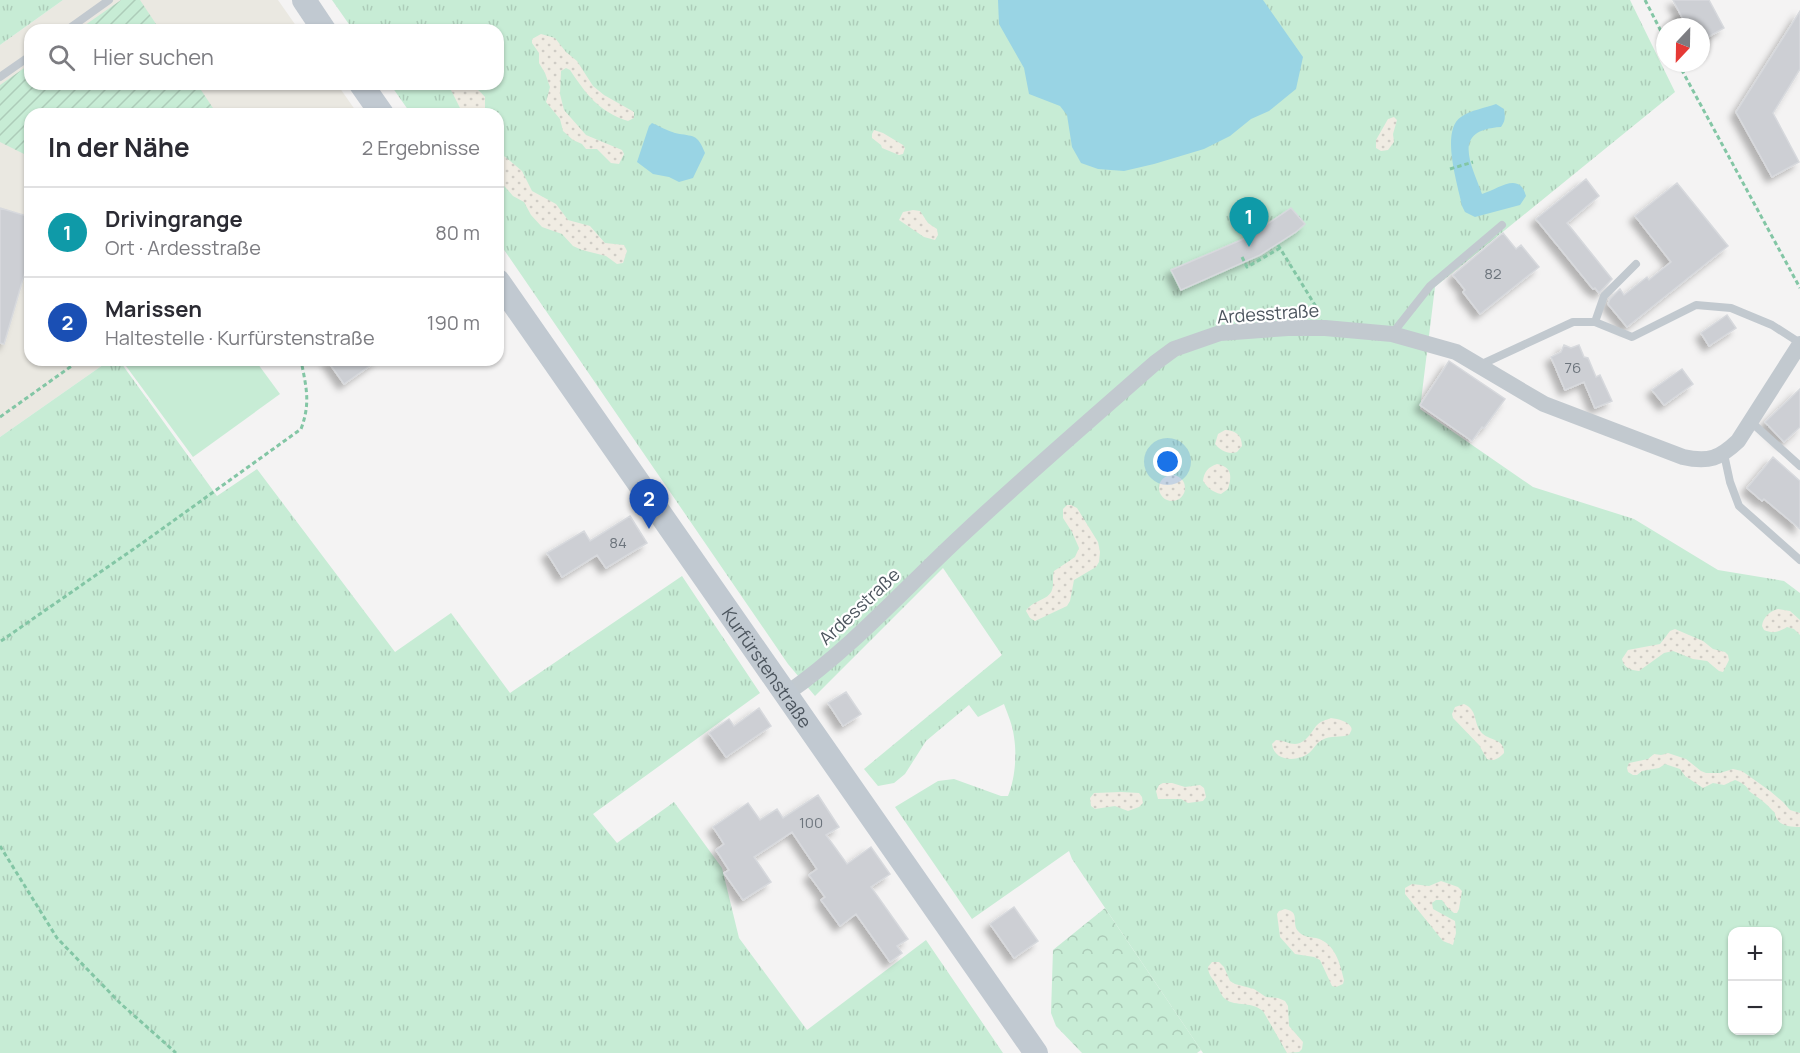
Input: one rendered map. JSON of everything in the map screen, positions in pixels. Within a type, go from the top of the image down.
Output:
[{"type":"main road","points":[[304,0],[320,24]]},
{"type":"main road","points":[[366,90],[378,108]]},
{"type":"main road","name":"Kurfürstenstraße","points":[[504,290],[1036,1053]]},
{"type":"street","name":"Ardesstraße","points":[[786,694],[814,674],[849,643],[964,533],[1155,363],[1174,349],[1220,333],[1325,328],[1392,334],[1456,352],[1544,404],[1683,457],[1697,460],[1710,459],[1724,454]]},
{"type":"street","points":[[1724,454],[1738,441],[1800,344]]},
{"type":"lane","points":[[75,24],[109,0]]},
{"type":"lane","points":[[0,77],[24,60]]},
{"type":"lane","points":[[1392,334],[1430,286],[1502,225]]},
{"type":"lane","points":[[1595,322],[1604,296],[1636,264]]},
{"type":"lane","points":[[1479,366],[1573,322],[1595,322],[1632,337],[1696,305],[1731,308],[1772,324],[1800,344]]},
{"type":"lane","points":[[1750,422],[1800,466]]},
{"type":"lane","points":[[1724,454],[1730,482],[1739,506],[1800,560]]},
{"type":"path","points":[[1645,0],[1656,21]]},
{"type":"path","points":[[1683,72],[1800,288]]},
{"type":"path","points":[[1450,169],[1473,162]]},
{"type":"path","points":[[1242,257],[1248,266],[1279,246],[1321,315],[1325,328]]},
{"type":"path","points":[[0,417],[72,366]]},
{"type":"path","points":[[1,641],[301,429],[307,413],[308,397],[302,366]]},
{"type":"path","points":[[0,846],[57,938],[120,1003],[176,1053]]},
{"type":"shaded area","points":[[63,0],[278,0],[295,24],[29,24]]},
{"type":"shaded area","points":[[24,28],[24,90],[341,90],[354,108],[24,108],[24,366],[101,366],[0,437],[0,45]]},
{"type":"green space","points":[[0,0],[63,0],[29,24],[24,24],[24,28],[0,45]]},
{"type":"green space","points":[[121,0],[140,0],[156,24],[87,24]]},
{"type":"green space","points":[[332,0],[1630,0],[1656,53],[1656,72],[1665,72],[1675,92],[1435,287],[1420,409],[1533,487],[1634,519],[1718,570],[1784,581],[1800,593],[1800,1053],[1203,1053],[1072,859],[1069,851],[972,919],[895,807],[938,781],[954,779],[1001,796],[1008,796],[1014,775],[1015,744],[1013,729],[1004,704],[978,717],[969,705],[926,741],[905,774],[894,783],[878,786],[864,769],[1002,655],[943,568],[815,696],[788,664],[504,250],[504,108],[407,108],[394,90],[504,90],[504,24],[349,24]]},
{"type":"green space","points":[[24,68],[24,90],[201,90],[213,108],[24,108],[24,154],[0,142],[0,85]]},
{"type":"green space","points":[[101,366],[123,366],[217,496],[257,469],[395,652],[451,613],[510,693],[682,576],[760,693],[593,814],[617,843],[674,802],[722,868],[739,938],[807,1030],[926,940],[1003,1053],[0,1053],[0,437]]},
{"type":"green space","points":[[126,366],[259,366],[280,394],[193,457]]},
{"type":"green space","points":[[1105,908],[1201,1050],[1197,1053],[1082,1053],[1056,1026],[1051,1013],[1053,950]]},
{"type":"sand","points":[[541,34],[555,38],[577,61],[593,86],[634,112],[634,118],[628,121],[609,113],[594,101],[570,70],[566,68],[561,71],[560,94],[564,110],[586,135],[622,150],[624,154],[619,164],[611,163],[597,149],[586,149],[563,131],[560,119],[546,102],[550,87],[539,63],[539,53],[532,43],[532,39]]},
{"type":"sand","points":[[451,90],[479,90],[485,97],[485,108],[460,108]]},
{"type":"sand","points":[[1394,117],[1397,120],[1393,134],[1394,142],[1388,150],[1381,151],[1376,148],[1376,140],[1388,119]]},
{"type":"sand","points":[[874,130],[903,145],[905,148],[903,154],[899,155],[882,148],[872,138]]},
{"type":"sand","points":[[504,156],[522,171],[532,191],[556,204],[568,220],[590,226],[605,243],[624,245],[627,251],[623,263],[617,264],[606,256],[573,246],[562,234],[542,227],[531,215],[524,202],[513,196],[504,186]]},
{"type":"sand","points":[[920,211],[928,223],[937,229],[938,235],[935,240],[924,237],[899,220],[903,212]]},
{"type":"sand","points":[[1225,430],[1235,432],[1239,436],[1242,446],[1237,452],[1225,452],[1215,444],[1218,434]]},
{"type":"sand","points":[[1217,464],[1226,467],[1230,473],[1228,489],[1221,494],[1210,489],[1203,481],[1207,470]]},
{"type":"sand","points":[[1172,475],[1181,479],[1185,488],[1181,497],[1172,501],[1163,497],[1159,488],[1163,479]]},
{"type":"sand","points":[[1067,505],[1077,508],[1098,542],[1099,562],[1096,567],[1074,580],[1067,606],[1035,621],[1026,611],[1050,594],[1053,588],[1054,571],[1075,557],[1079,548],[1063,518],[1063,509]]},
{"type":"sand","points":[[1778,609],[1790,611],[1800,620],[1800,635],[1794,629],[1787,627],[1776,632],[1764,630],[1762,626],[1765,618],[1769,613]]},
{"type":"sand","points":[[1675,629],[1703,641],[1713,649],[1725,652],[1729,660],[1723,672],[1707,661],[1693,659],[1673,651],[1664,653],[1639,671],[1624,665],[1622,659],[1628,650],[1660,644],[1670,631]]},
{"type":"sand","points":[[1464,704],[1473,713],[1481,732],[1499,742],[1504,748],[1504,753],[1498,758],[1487,759],[1479,745],[1453,718],[1455,707]]},
{"type":"sand","points":[[1331,718],[1348,724],[1352,729],[1349,735],[1325,738],[1309,753],[1299,758],[1287,759],[1274,750],[1272,744],[1276,740],[1299,743],[1306,739],[1319,724]]},
{"type":"sand","points":[[1668,753],[1686,759],[1706,773],[1720,773],[1733,769],[1742,771],[1770,791],[1790,810],[1800,813],[1800,827],[1781,823],[1767,804],[1735,780],[1724,785],[1713,783],[1703,788],[1685,776],[1680,769],[1665,764],[1659,768],[1642,771],[1637,775],[1628,772],[1629,763],[1648,759],[1654,754]]},
{"type":"sand","points":[[1163,783],[1185,787],[1200,785],[1204,788],[1206,797],[1203,801],[1188,803],[1181,799],[1158,799],[1156,791]]},
{"type":"sand","points":[[1094,793],[1139,793],[1143,803],[1128,811],[1115,806],[1095,809],[1091,806],[1090,798]]},
{"type":"sand","points":[[1441,881],[1458,887],[1462,891],[1457,913],[1447,907],[1442,900],[1432,903],[1433,909],[1455,921],[1456,933],[1453,945],[1443,941],[1405,894],[1405,888],[1412,884],[1429,886]]},
{"type":"sand","points":[[1285,909],[1293,913],[1296,928],[1300,933],[1328,944],[1336,954],[1341,967],[1343,984],[1332,986],[1320,960],[1295,954],[1280,937],[1277,914]]},
{"type":"sand","points":[[1212,962],[1219,962],[1224,967],[1230,981],[1235,984],[1254,989],[1266,997],[1285,1001],[1288,1006],[1289,1026],[1303,1042],[1299,1052],[1287,1053],[1263,1011],[1223,997],[1210,976],[1208,967]]},
{"type":"water","points":[[998,0],[1263,0],[1303,57],[1296,89],[1269,111],[1251,119],[1230,136],[1204,149],[1124,171],[1098,169],[1081,163],[1072,147],[1067,115],[1060,106],[1029,94],[1024,68],[999,24]]},
{"type":"water","points":[[1496,104],[1504,109],[1504,122],[1501,127],[1485,129],[1475,134],[1470,141],[1470,160],[1473,171],[1482,194],[1513,183],[1519,184],[1526,196],[1520,205],[1475,217],[1465,212],[1462,206],[1452,159],[1452,134],[1455,124],[1461,117]]},
{"type":"water","points":[[652,123],[672,132],[694,137],[700,142],[705,153],[693,178],[679,182],[669,177],[653,174],[637,162]]},
{"type":"building","points":[[1673,0],[1709,0],[1724,28],[1710,36],[1710,18],[1682,18]]},
{"type":"building","points":[[1800,11],[1800,69],[1773,113],[1799,162],[1772,177],[1736,112]]},
{"type":"building","points":[[1586,179],[1599,196],[1567,223],[1612,279],[1599,293],[1595,288],[1593,289],[1536,219]]},
{"type":"building","points":[[1677,183],[1728,246],[1627,327],[1608,304],[1610,299],[1620,289],[1624,295],[1647,277],[1649,280],[1671,262],[1635,216]]},
{"type":"building","points":[[0,208],[24,215],[24,276],[4,344],[0,343]]},
{"type":"building","points":[[1291,208],[1305,224],[1296,232],[1260,255],[1181,290],[1171,270],[1248,237]]},
{"type":"building","points":[[1503,233],[1516,249],[1521,245],[1539,267],[1480,314],[1453,275]]},
{"type":"building","points":[[1727,315],[1736,328],[1709,346],[1701,333]]},
{"type":"building","points":[[1564,345],[1571,348],[1579,345],[1584,357],[1588,358],[1596,377],[1600,375],[1612,401],[1595,408],[1584,382],[1565,390],[1551,357],[1561,352]]},
{"type":"building","points":[[1449,361],[1505,399],[1472,441],[1420,405]]},
{"type":"building","points":[[331,366],[370,366],[344,384]]},
{"type":"building","points":[[1682,369],[1693,384],[1664,405],[1652,390]]},
{"type":"building","points":[[1800,389],[1800,427],[1784,442],[1765,422]]},
{"type":"building","points":[[1773,457],[1800,481],[1800,529],[1747,488]]},
{"type":"building","points":[[630,516],[647,543],[606,568],[597,555],[562,577],[547,553],[584,531],[590,541]]},
{"type":"building","points":[[846,692],[861,714],[843,726],[828,703]]},
{"type":"building","points":[[759,708],[771,726],[726,757],[709,733],[729,719],[734,726]]},
{"type":"building","points":[[818,795],[839,827],[826,835],[847,864],[871,847],[890,874],[871,887],[908,939],[897,946],[902,953],[890,962],[856,914],[840,926],[821,900],[825,897],[809,875],[817,869],[792,832],[754,857],[771,882],[743,900],[724,873],[729,870],[716,850],[724,844],[713,827],[748,803],[760,820],[777,809],[783,818]]},
{"type":"building","points":[[1014,907],[1038,941],[1014,958],[990,924]]},
{"type":"place","name":"Drivingrange","points":[[1249,247]]},
{"type":"place","name":"Marissen","points":[[649,529]]}]
